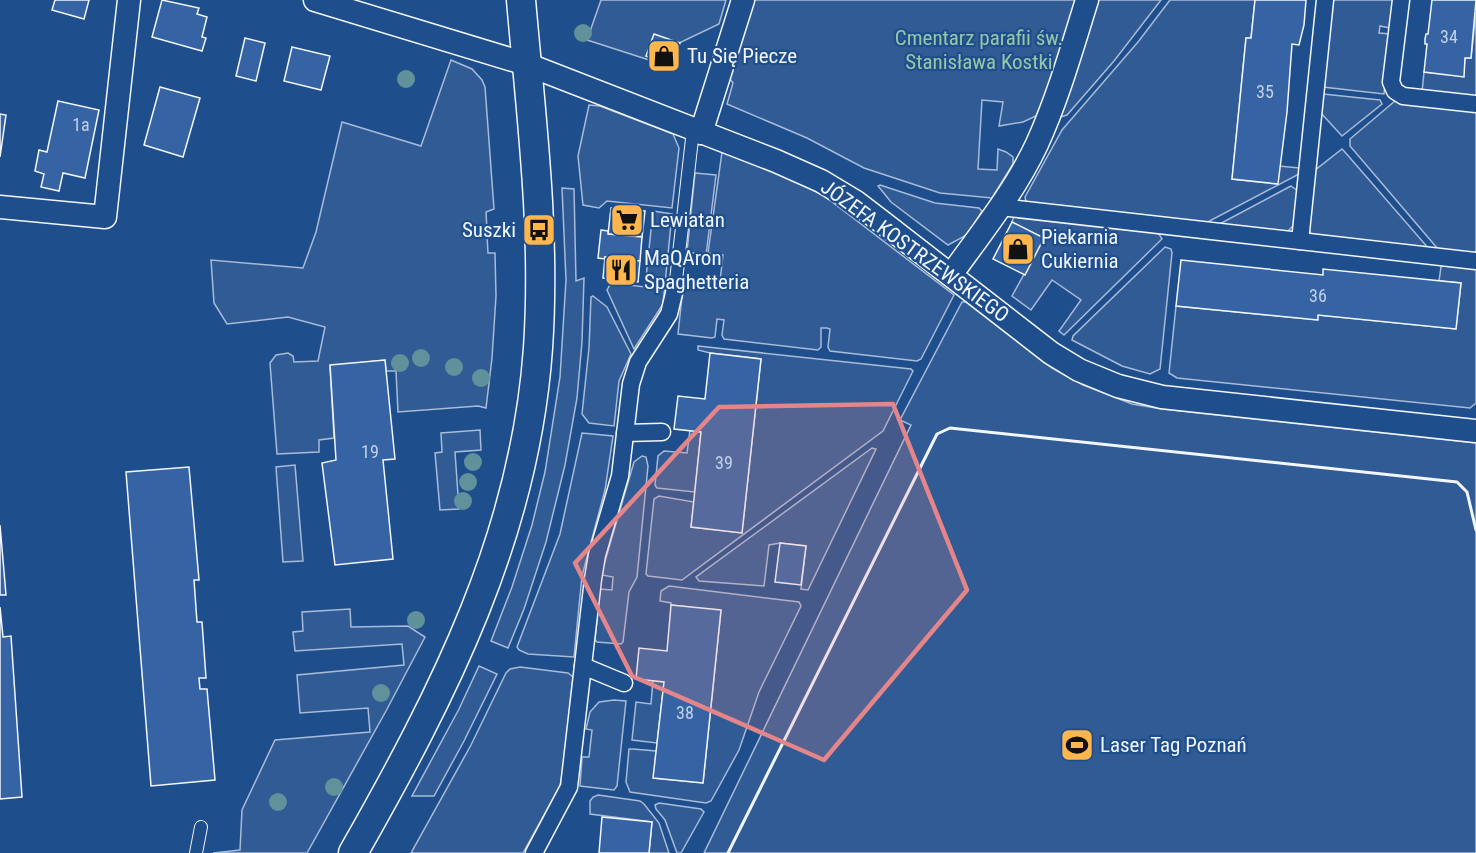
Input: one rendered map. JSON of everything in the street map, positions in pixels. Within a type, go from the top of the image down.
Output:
[{"type":"street","points":[[0,207],[105,217],[129,0]]},
{"type":"street","name":"JÓZEFA KOSTRZEWSKIEGO","points":[[315,0],[526,64],[776,161],[821,181],[856,202],[1051,353],[1079,370],[1118,386],[1162,397],[1476,431]]},
{"type":"street","points":[[353,853],[397,775],[457,656],[497,552],[523,457],[534,384],[540,305],[539,230],[521,0]]},
{"type":"street","points":[[697,131],[743,0]]},
{"type":"street","points":[[951,275],[1000,207],[1036,145],[1060,88],[1087,0]]},
{"type":"street","points":[[1300,241],[1325,0]]},
{"type":"street","points":[[1401,0],[1391,82],[1395,91],[1403,96],[1476,104]]},
{"type":"street","points":[[1000,207],[1476,261]]},
{"type":"street","points":[[534,853],[569,787],[597,555],[620,476],[631,384],[638,362],[669,314],[675,289]]},
{"type":"street","points":[[625,433],[662,432]]},
{"type":"street","points":[[583,666],[624,683]]},
{"type":"lane","points":[[675,289],[697,131]]},
{"type":"lane","points":[[196,853],[201,827]]},
{"type":"highlighted area","points":[[893,404],[967,590],[824,760],[632,676],[575,563],[719,407]]},
{"type":"shaded area","points":[[601,0],[726,0],[719,24],[679,43],[671,67],[587,40]]},
{"type":"shaded area","points":[[743,0],[1076,0],[1050,84],[1036,116],[1023,122],[999,126],[1003,102],[982,100],[978,169],[997,170],[998,149],[1013,157],[1013,164],[992,198],[940,193],[864,168],[807,138],[727,104],[733,83],[722,69]]},
{"type":"shaded area","points":[[1095,0],[1161,0],[1114,61],[1067,115],[1057,118]]},
{"type":"shaded area","points":[[1170,0],[1255,0],[1251,38],[1246,38],[1232,179],[1277,184],[1279,166],[1299,168],[1299,174],[1202,225],[1026,202],[1025,197],[1062,130],[1138,42]]},
{"type":"shaded area","points":[[1332,0],[1393,0],[1390,28],[1380,26],[1379,33],[1390,34],[1384,94],[1323,87]]},
{"type":"shaded area","points":[[1476,12],[1476,97],[1422,92],[1424,72],[1463,76],[1465,58],[1471,58]]},
{"type":"shaded area","points":[[451,60],[472,69],[485,87],[494,209],[486,212],[487,230],[491,230],[491,235],[487,235],[488,253],[495,253],[496,296],[486,408],[478,406],[398,412],[396,371],[386,371],[385,360],[330,366],[334,438],[319,440],[319,452],[277,454],[270,363],[276,355],[288,353],[293,356],[294,362],[318,361],[325,327],[288,317],[227,324],[214,303],[211,260],[303,268],[316,232],[342,122],[421,146]]},
{"type":"shaded area","points":[[1323,94],[1380,100],[1382,104],[1342,136],[1320,112]]},
{"type":"shaded area","points":[[1395,101],[1476,110],[1476,251],[1473,253],[1438,249],[1350,146],[1350,139]]},
{"type":"shaded area","points":[[589,105],[600,106],[673,134],[679,148],[672,208],[607,201],[599,208],[583,205],[578,156]]},
{"type":"shaded area","points":[[1342,149],[1430,250],[1313,237],[1308,228],[1314,171]]},
{"type":"shaded area","points":[[722,152],[779,173],[823,195],[954,295],[921,359],[917,361],[830,351],[828,347],[830,329],[827,328],[821,328],[821,347],[818,350],[724,339],[722,335],[724,320],[717,319],[715,337],[678,334],[683,287],[719,290],[723,255],[708,253]]},
{"type":"shaded area","points":[[695,173],[716,175],[706,255],[687,252]]},
{"type":"shaded area","points":[[878,186],[935,203],[979,208],[982,211],[970,231],[948,245],[891,202]]},
{"type":"shaded area","points":[[1291,186],[1298,191],[1294,225],[1285,234],[1212,228]]},
{"type":"shaded area","points":[[562,188],[574,189],[576,281],[584,278],[577,398],[565,465],[546,542],[524,609],[508,648],[491,641],[512,587],[532,525],[545,472],[560,377],[566,280]]},
{"type":"shaded area","points":[[653,211],[672,214],[663,304],[634,349],[607,290],[611,283],[645,287]]},
{"type":"shaded area","points":[[1014,216],[1153,232],[1159,234],[1162,239],[1064,335],[1059,331],[1081,300],[1052,280],[1031,310],[1012,296],[1044,238],[1012,222]]},
{"type":"shaded area","points":[[1165,247],[1171,249],[1172,253],[1160,369],[1150,374],[1122,366],[1072,340],[1073,336]]},
{"type":"shaded area","points":[[1444,265],[1476,269],[1476,403],[1470,408],[1177,378],[1169,373],[1176,306],[1317,320],[1318,315],[1456,329],[1461,283],[1439,281],[1441,267]]},
{"type":"shaded area","points":[[593,296],[607,307],[631,354],[619,381],[614,426],[589,423],[582,414],[589,348],[591,297]]},
{"type":"shaded area","points":[[962,302],[966,302],[1052,368],[1083,385],[1132,404],[1476,443],[1476,853],[704,853],[911,425],[900,420]]},
{"type":"shaded area","points":[[698,346],[913,371],[883,431],[682,580],[648,576],[646,574],[654,499],[659,496],[694,502],[691,527],[742,533],[761,359],[710,353],[698,350]]},
{"type":"shaded area","points":[[480,430],[481,450],[455,452],[459,509],[440,510],[435,453],[442,452],[441,433]]},
{"type":"shaded area","points":[[690,430],[701,432],[695,492],[657,488],[655,485],[658,456],[664,451],[687,453]]},
{"type":"shaded area","points":[[582,433],[613,436],[605,490],[582,576],[574,657],[528,654],[517,647],[560,534]]},
{"type":"shaded area","points":[[872,448],[876,449],[808,590],[801,589],[806,546],[780,543],[769,545],[764,586],[699,581],[696,577]]},
{"type":"shaded area","points":[[642,456],[646,457],[648,466],[637,577],[629,592],[623,642],[621,644],[597,642],[595,640],[600,589],[612,590],[613,577],[602,575],[603,568],[634,462]]},
{"type":"shaded area","points":[[295,465],[303,561],[283,562],[276,467]]},
{"type":"shaded area","points":[[669,586],[799,602],[801,606],[759,692],[739,750],[711,801],[706,803],[630,792],[626,782],[629,749],[633,749],[656,751],[654,778],[703,783],[721,611],[671,605],[671,603],[660,601],[661,591]]},
{"type":"shaded area","points":[[350,609],[351,627],[408,626],[425,637],[307,853],[213,853],[240,850],[242,810],[275,740],[370,732],[368,708],[300,713],[297,675],[404,665],[402,644],[295,651],[293,632],[303,631],[302,612]]},
{"type":"shaded area","points":[[479,666],[497,674],[464,741],[434,796],[412,796],[459,709]]},
{"type":"shaded area","points":[[520,667],[568,673],[573,677],[560,786],[523,853],[411,853],[471,745],[506,673],[510,669]]},
{"type":"shaded area","points":[[653,680],[664,682],[657,743],[632,740],[636,702],[651,704]]},
{"type":"shaded area","points":[[626,701],[617,786],[614,790],[580,786],[582,757],[589,757],[592,730],[586,729],[590,712],[599,702]]},
{"type":"shaded area","points":[[598,795],[640,801],[644,804],[659,823],[669,853],[649,853],[652,822],[590,814],[590,801]]},
{"type":"shaded area","points":[[659,803],[701,809],[704,812],[681,853],[677,853],[665,820],[656,809],[655,805]]},
{"type":"building","points":[[55,0],[89,0],[84,19],[52,10]]},
{"type":"building","points":[[162,0],[199,8],[197,14],[207,17],[202,37],[206,38],[202,51],[152,37]]},
{"type":"building","points":[[1255,0],[1306,0],[1304,25],[1299,45],[1292,44],[1278,184],[1232,179],[1246,38],[1251,38]]},
{"type":"building","points":[[1432,0],[1476,0],[1471,58],[1465,58],[1464,77],[1424,72],[1427,44],[1425,44],[1425,39],[1428,34]]},
{"type":"building","points":[[654,34],[680,43],[672,65],[646,56]]},
{"type":"building","points":[[245,38],[265,43],[256,81],[236,76]]},
{"type":"building","points":[[292,47],[330,56],[321,90],[284,81]]},
{"type":"building","points":[[160,87],[200,98],[183,157],[144,145]]},
{"type":"building","points":[[58,101],[99,110],[85,178],[63,173],[59,191],[41,187],[44,174],[35,171],[39,150],[47,152]]},
{"type":"building","points":[[0,114],[6,115],[0,157]]},
{"type":"building","name":"Lewiatan","points":[[611,208],[645,211],[642,237],[608,234]]},
{"type":"building","name":"Piekarnia Cukiernia","points":[[1012,222],[1044,238],[1025,275],[993,259]]},
{"type":"building","points":[[601,230],[608,231],[608,234],[642,237],[640,261],[598,258]]},
{"type":"building","name":"MaQAron Spaghetteria","points":[[605,257],[640,261],[638,282],[603,278]]},
{"type":"building","points":[[1181,260],[1323,275],[1323,269],[1461,283],[1456,329],[1318,315],[1318,320],[1176,306]]},
{"type":"building","points":[[710,353],[761,359],[742,533],[691,527],[701,432],[674,429],[678,396],[705,399]]},
{"type":"building","points":[[385,360],[395,459],[383,460],[393,559],[335,565],[322,463],[336,460],[330,365]]},
{"type":"building","points":[[189,467],[199,580],[194,580],[197,622],[202,622],[206,678],[199,678],[200,689],[207,689],[215,780],[151,786],[126,472]]},
{"type":"building","points":[[0,525],[6,595],[0,595]]},
{"type":"building","points":[[780,543],[806,546],[801,585],[775,582]]},
{"type":"building","points":[[671,605],[721,610],[703,783],[653,778],[664,682],[636,679],[639,648],[667,651]]},
{"type":"building","points":[[0,607],[3,637],[11,636],[22,797],[0,799]]},
{"type":"building","points":[[602,817],[652,822],[649,853],[599,853]]},
{"type":"wall","points":[[728,853],[937,434],[950,428],[1457,482],[1467,492],[1476,530]]},
{"type":"place","name":"Tu Się Piecze","points":[[664,56]]},
{"type":"place","name":"Lewiatan","points":[[627,220]]},
{"type":"place","name":"Suszki","points":[[539,230]]},
{"type":"place","name":"Piekarnia Cukiernia","points":[[1018,249]]},
{"type":"place","name":"MaQAron Spaghetteria","points":[[621,270]]},
{"type":"place","name":"Laser Tag Poznań","points":[[1077,745]]},
{"type":"park label","name":"Cmentarz parafii św. Stanisława Kostki","points":[[979,50]]}]
